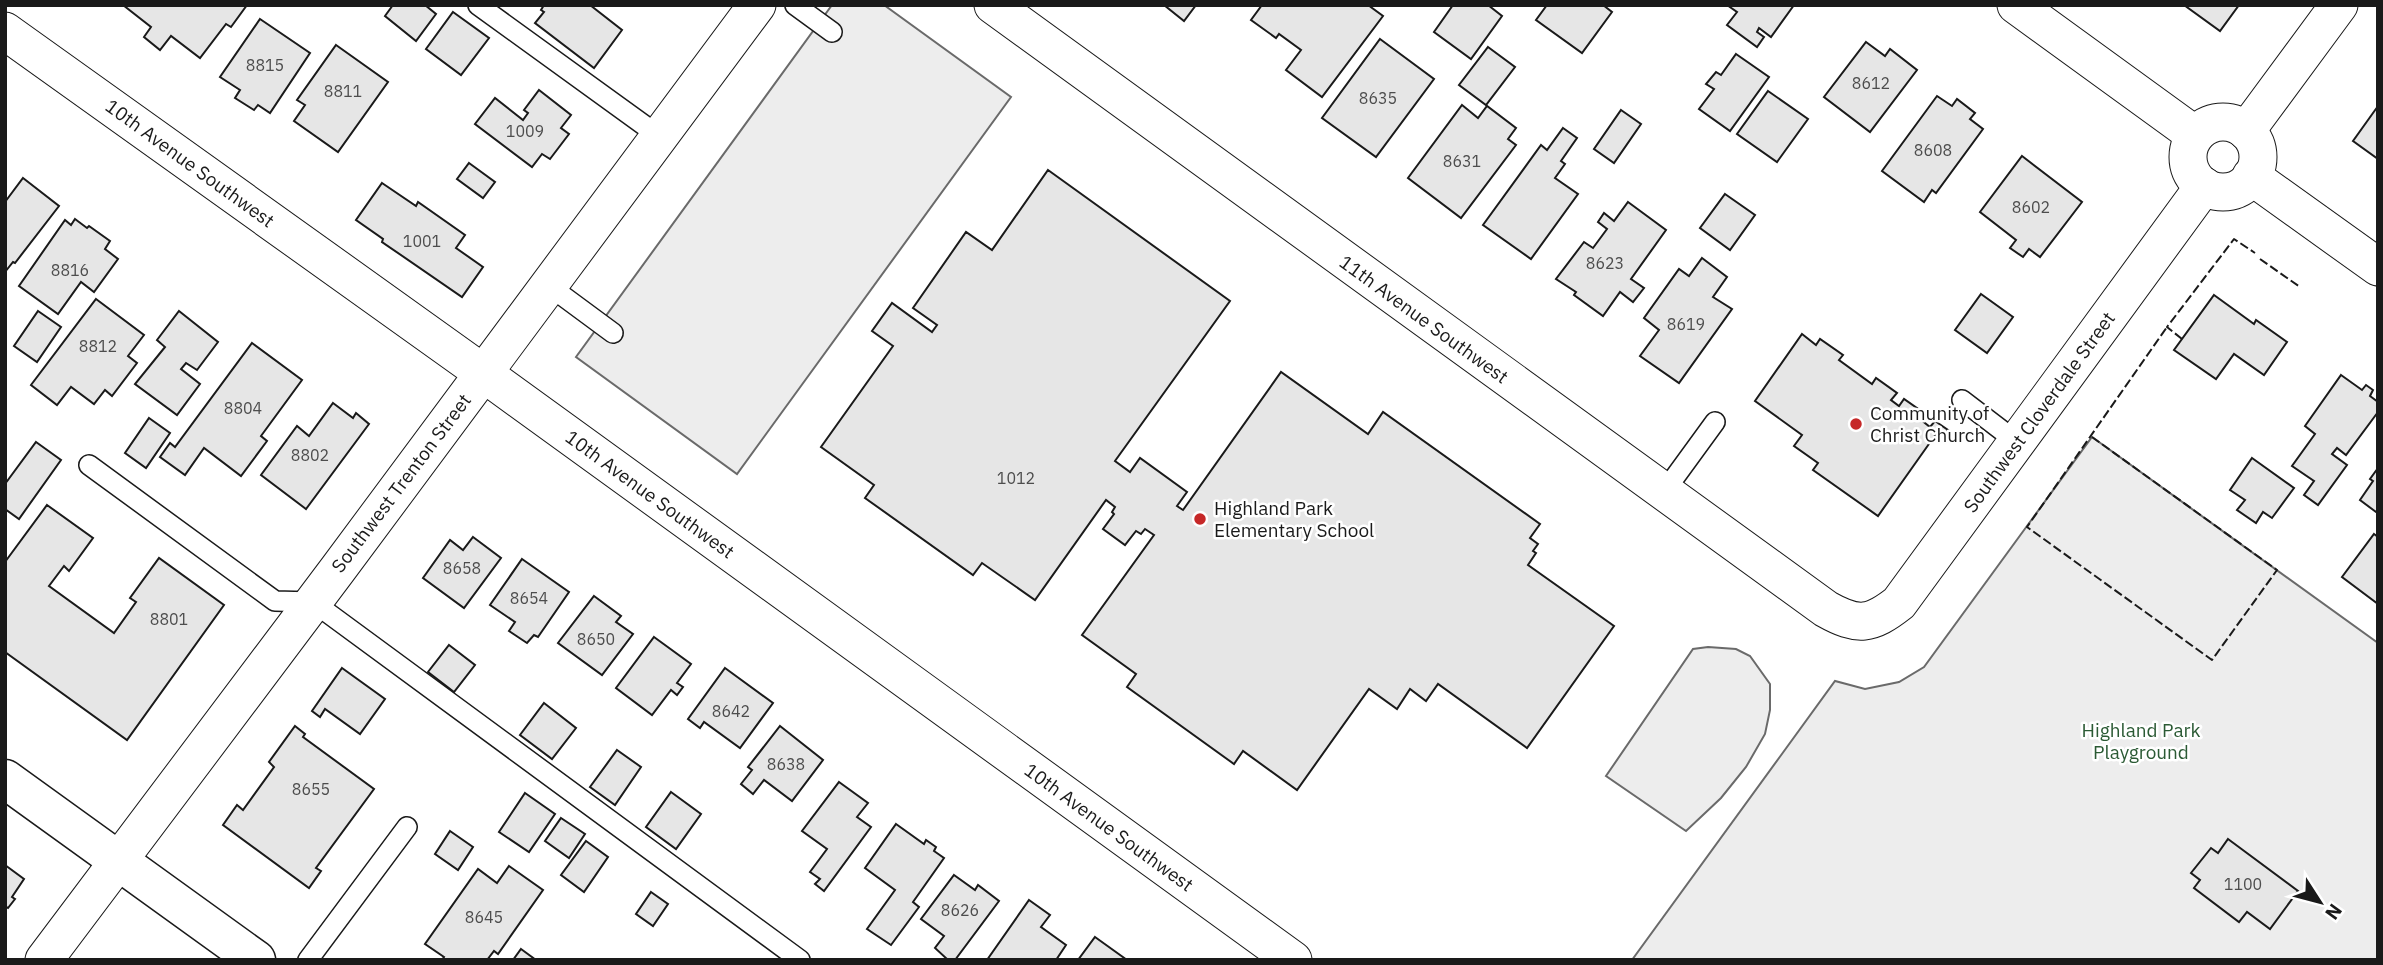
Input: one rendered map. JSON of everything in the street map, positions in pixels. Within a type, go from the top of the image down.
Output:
[{"type":"street","name":"Southwest Trenton Street","points":[[44,960],[757,5]]},
{"type":"street","name":"11th Avenue Southwest","points":[[993,5],[1826,609],[1845,620],[1860,621]]},
{"type":"street","points":[[2016,5],[2195,135]]},
{"type":"street","points":[[2246,131],[2339,5]]},
{"type":"street","name":"10th Avenue Southwest","points":[[5,31],[483,373],[1293,960]]},
{"type":"street","points":[[2221,121],[2233,123],[2246,131],[2257,149],[2258,160],[2251,176],[2240,187],[2230,191],[2204,186],[2192,173],[2188,163],[2188,151],[2195,135],[2210,124],[2221,121]]},
{"type":"street","points":[[2251,176],[2378,267]]},
{"type":"street","name":"Southwest Cloverdale Street","points":[[1860,621],[1878,619],[1899,603],[2204,186]]},
{"type":"street","points":[[5,779],[256,960]]},
{"type":"lane","points":[[478,5],[659,136]]},
{"type":"lane","points":[[795,5],[832,32]]},
{"type":"lane","points":[[548,285],[613,333]]},
{"type":"lane","points":[[1962,400],[2017,442]]},
{"type":"lane","points":[[1664,492],[1715,422]]},
{"type":"lane","points":[[89,465],[275,601],[313,602],[800,960]]},
{"type":"lane","points":[[308,960],[407,827]]},
{"type":"shaded area","points":[[832,5],[884,5],[1011,97],[737,474],[576,357]]},
{"type":"shaded area","name":"Highland Park Playground","points":[[2092,437],[2378,643],[2378,960],[1632,960],[1835,681],[1865,689],[1899,682],[1924,667]]},
{"type":"shaded area","points":[[1693,649],[1736,649],[1750,656],[1770,684],[1770,710],[1765,734],[1746,767],[1721,798],[1686,831],[1606,776]]},
{"type":"building","points":[[123,5],[247,5],[231,27],[226,24],[200,58],[171,36],[160,50],[144,37],[151,27]]},
{"type":"building","points":[[393,5],[425,5],[436,14],[416,41],[385,16]]},
{"type":"building","points":[[544,5],[590,5],[622,30],[594,68],[535,23],[544,12],[541,10]]},
{"type":"building","points":[[1164,5],[1196,5],[1184,21]]},
{"type":"building","points":[[1262,5],[1368,5],[1383,16],[1322,97],[1286,70],[1301,50],[1279,34],[1276,38],[1251,20]]},
{"type":"building","points":[[1453,5],[1488,5],[1502,16],[1471,59],[1434,32]]},
{"type":"building","points":[[1547,5],[1603,5],[1612,12],[1582,53],[1536,20]]},
{"type":"building","points":[[1727,5],[1794,5],[1771,37],[1759,28],[1757,32],[1764,37],[1757,47],[1727,25],[1737,12]]},
{"type":"building","points":[[2184,5],[2239,5],[2220,31]]},
{"type":"building","points":[[453,12],[489,38],[461,75],[426,49]]},
{"type":"building","points":[[260,19],[310,53],[270,113],[258,105],[254,110],[235,98],[240,90],[220,77]]},
{"type":"building","points":[[1380,39],[1434,79],[1376,157],[1322,118]]},
{"type":"building","points":[[1866,42],[1885,56],[1890,49],[1917,70],[1870,132],[1824,97]]},
{"type":"building","points":[[336,45],[388,82],[338,152],[294,121],[305,105],[297,100]]},
{"type":"building","points":[[1488,47],[1515,67],[1486,105],[1459,85]]},
{"type":"building","points":[[1736,54],[1769,77],[1730,131],[1699,109],[1714,89],[1706,84],[1716,72],[1721,75]]},
{"type":"building","points":[[539,90],[571,115],[561,128],[569,134],[550,159],[542,154],[532,167],[475,124],[495,98],[523,120],[528,113],[524,110]]},
{"type":"building","points":[[1768,91],[1808,119],[1777,162],[1737,134]]},
{"type":"building","points":[[1937,96],[1952,106],[1957,99],[1975,113],[1970,119],[1983,129],[1936,193],[1932,190],[1924,202],[1882,171]]},
{"type":"building","points":[[1462,105],[1478,118],[1487,106],[1516,128],[1508,139],[1516,145],[1461,218],[1408,178]]},
{"type":"building","points":[[2378,106],[2378,159],[2353,141]]},
{"type":"building","points":[[1621,110],[1641,124],[1614,163],[1594,149]]},
{"type":"building","points":[[1563,128],[1577,138],[1561,161],[1565,164],[1555,178],[1578,194],[1531,259],[1483,225],[1541,145],[1547,150]]},
{"type":"building","points":[[2022,156],[2082,202],[2040,257],[2029,249],[2023,257],[2010,248],[2016,240],[1980,212]]},
{"type":"building","points":[[469,163],[495,182],[483,198],[457,179]]},
{"type":"building","points":[[1048,170],[1230,301],[1115,461],[1130,472],[1140,458],[1187,492],[1177,506],[1183,510],[1281,372],[1368,434],[1383,412],[1540,524],[1530,538],[1538,544],[1528,565],[1614,626],[1527,748],[1438,684],[1426,701],[1410,689],[1397,709],[1369,689],[1297,790],[1243,751],[1234,764],[1127,687],[1136,674],[1082,635],[1154,535],[1145,529],[1141,534],[1136,531],[1125,545],[1103,529],[1114,514],[1112,512],[1115,507],[1106,500],[1035,600],[982,563],[973,575],[865,498],[874,485],[821,447],[893,346],[872,331],[892,303],[932,332],[937,325],[913,308],[966,232],[992,250]]},
{"type":"building","points":[[23,178],[59,206],[5,272],[5,202]]},
{"type":"building","points":[[382,183],[416,206],[418,202],[465,235],[456,248],[483,267],[462,297],[382,242],[383,239],[356,220]]},
{"type":"building","points":[[1725,194],[1755,215],[1730,250],[1700,228]]},
{"type":"building","points":[[1628,202],[1666,230],[1631,279],[1644,288],[1633,302],[1620,292],[1603,316],[1574,295],[1576,292],[1556,279],[1584,242],[1593,248],[1607,229],[1598,222],[1604,213],[1614,221]]},
{"type":"building","points":[[75,219],[110,241],[105,249],[118,259],[94,292],[81,282],[58,314],[19,286],[65,220],[71,225]]},
{"type":"building","points":[[1702,258],[1727,277],[1713,297],[1732,309],[1679,383],[1640,356],[1659,330],[1644,318],[1679,269],[1689,276]]},
{"type":"building","points":[[1981,294],[2013,317],[1987,353],[1955,330]]},
{"type":"building","points":[[2214,295],[2254,324],[2256,320],[2287,342],[2264,375],[2234,354],[2216,379],[2174,350]]},
{"type":"building","points":[[96,299],[144,335],[128,356],[137,363],[112,396],[105,390],[94,404],[71,387],[57,405],[31,385]]},
{"type":"building","points":[[38,311],[61,327],[37,362],[14,346]]},
{"type":"building","points":[[179,311],[218,342],[197,370],[186,363],[181,369],[200,384],[177,415],[135,384],[165,347],[157,340]]},
{"type":"building","name":"Community of Christ Church","points":[[1802,334],[1816,345],[1820,339],[1843,355],[1839,360],[1872,384],[1876,378],[1897,393],[1891,400],[1899,406],[1904,399],[1924,413],[1920,419],[1930,427],[1935,421],[1948,430],[1942,438],[1936,434],[1878,516],[1813,470],[1818,463],[1794,446],[1802,435],[1755,401]]},
{"type":"building","points":[[252,343],[302,380],[261,436],[267,441],[241,476],[204,448],[185,475],[160,457],[170,443],[175,447]]},
{"type":"building","points":[[2341,375],[2362,390],[2366,385],[2373,390],[2370,396],[2378,402],[2378,412],[2346,455],[2337,448],[2332,454],[2347,465],[2318,505],[2304,495],[2314,481],[2292,466],[2315,434],[2305,426]]},
{"type":"building","points":[[333,403],[353,418],[356,413],[369,424],[306,509],[261,475],[297,426],[309,436]]},
{"type":"building","points":[[149,418],[170,433],[146,468],[125,453]]},
{"type":"building","points":[[36,442],[61,460],[19,519],[5,509],[5,484]]},
{"type":"building","points":[[2252,458],[2294,488],[2272,518],[2263,512],[2256,523],[2237,510],[2245,500],[2230,490]]},
{"type":"building","points":[[2378,468],[2378,510],[2376,512],[2360,500]]},
{"type":"building","points":[[47,505],[93,538],[69,571],[64,566],[49,586],[114,633],[136,602],[130,598],[159,558],[224,605],[127,740],[5,652],[5,562]]},
{"type":"building","points":[[2374,534],[2378,537],[2378,604],[2342,577]]},
{"type":"building","points":[[473,537],[501,558],[464,608],[423,578],[450,540],[463,550]]},
{"type":"building","points":[[522,559],[569,592],[538,637],[534,635],[527,643],[509,631],[515,622],[490,605]]},
{"type":"building","points":[[594,596],[621,616],[616,622],[633,634],[602,675],[558,643]]},
{"type":"building","points":[[654,637],[691,664],[677,683],[683,687],[677,695],[671,690],[652,715],[616,688]]},
{"type":"building","points":[[449,645],[475,665],[454,692],[428,672]]},
{"type":"building","points":[[342,668],[385,699],[360,734],[325,709],[320,717],[312,711]]},
{"type":"building","points":[[725,668],[773,703],[740,748],[704,722],[700,728],[688,719]]},
{"type":"building","points":[[544,703],[576,728],[552,759],[520,735]]},
{"type":"building","points":[[295,726],[305,734],[303,737],[374,789],[316,868],[321,871],[309,888],[223,825],[237,805],[243,810],[274,767],[269,762]]},
{"type":"building","points":[[780,726],[823,760],[792,801],[764,780],[753,794],[741,784],[752,770],[748,767]]},
{"type":"building","points":[[617,750],[641,767],[615,805],[590,787]]},
{"type":"building","points":[[839,782],[868,803],[857,817],[871,827],[824,891],[815,884],[820,879],[810,872],[827,849],[802,831]]},
{"type":"building","points":[[671,792],[701,814],[676,849],[646,827]]},
{"type":"building","points":[[525,793],[555,814],[529,852],[499,832]]},
{"type":"building","points":[[561,818],[585,834],[569,858],[545,841]]},
{"type":"building","points":[[896,824],[924,844],[926,840],[936,847],[934,851],[944,858],[913,902],[919,907],[891,945],[867,929],[895,890],[865,868]]},
{"type":"building","points":[[450,831],[473,847],[458,870],[435,854]]},
{"type":"building","points":[[2228,839],[2298,891],[2270,929],[2247,912],[2239,922],[2194,888],[2200,880],[2191,873],[2211,848],[2218,853]]},
{"type":"building","points":[[586,841],[608,857],[584,892],[561,875]]},
{"type":"building","points":[[5,865],[24,879],[8,908],[5,906]]},
{"type":"building","points":[[509,866],[543,890],[498,954],[494,951],[487,960],[442,960],[444,957],[425,944],[478,869],[497,883]]},
{"type":"building","points":[[954,875],[975,890],[978,885],[999,901],[955,960],[948,960],[935,948],[944,936],[921,919]]},
{"type":"building","points":[[651,892],[668,904],[653,926],[636,914]]},
{"type":"building","points":[[1029,900],[1050,915],[1041,927],[1066,945],[1056,960],[987,960]]},
{"type":"building","points":[[1095,937],[1127,960],[1078,960]]},
{"type":"building","points":[[521,949],[536,960],[513,960]]},
{"type":"fence","points":[[2182,339],[2167,327],[2234,239],[2255,253]]},
{"type":"fence","points":[[2260,259],[2300,287]]},
{"type":"fence","points":[[2092,437],[2277,570],[2212,660],[2027,527],[2167,327]]},
{"type":"place","name":"Community of Christ Church","points":[[1856,424]]},
{"type":"place","name":"Highland Park Elementary School","points":[[1200,519]]}]
